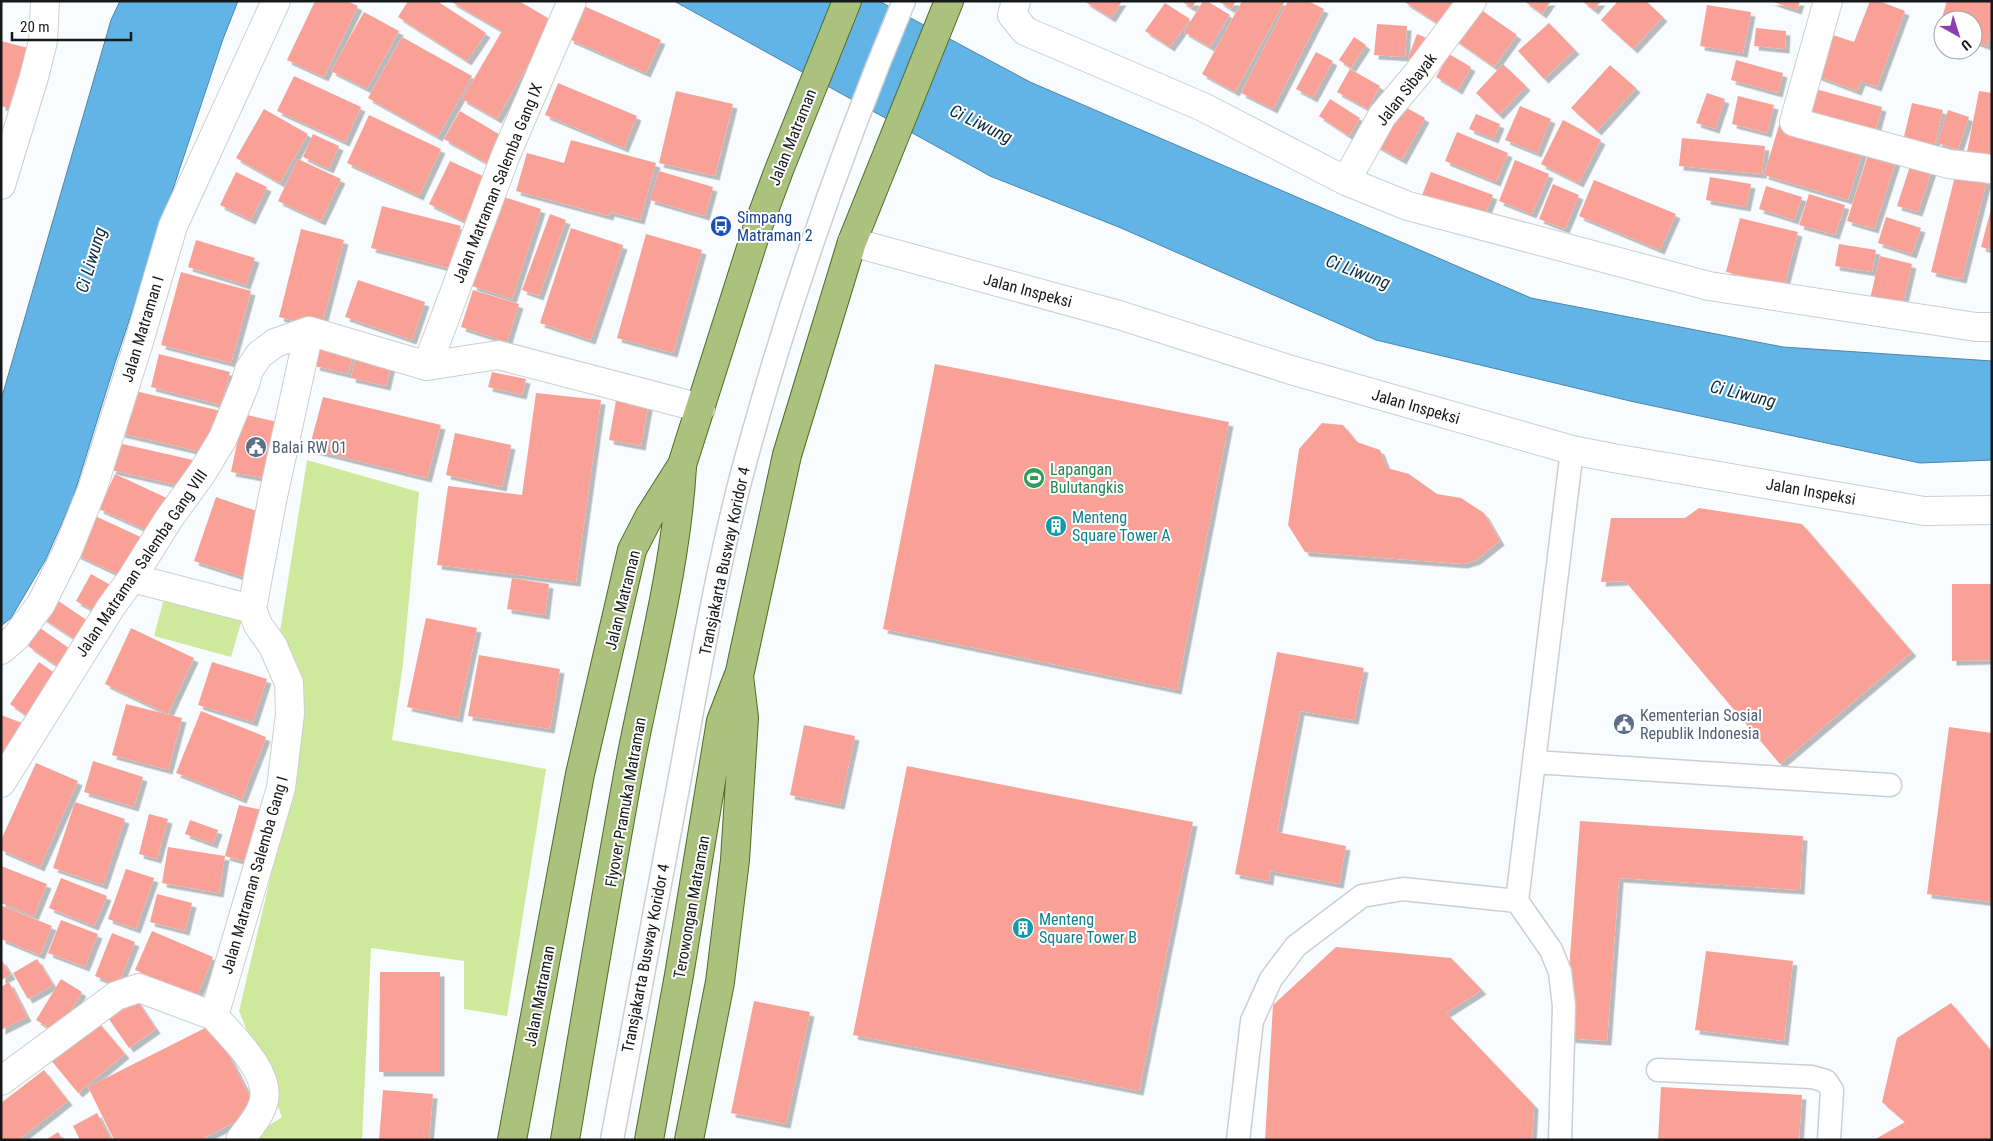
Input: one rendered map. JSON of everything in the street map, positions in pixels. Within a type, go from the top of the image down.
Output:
[{"type":"main road","name":"Jalan Matraman","points":[[512,1140],[580,774],[632,550],[649,517],[682,464],[757,229],[847,1]]},
{"type":"main road","points":[[688,1140],[720,982],[735,860],[744,718],[739,676],[787,456],[852,242],[949,1]]},
{"type":"main road","name":"Flyover Pramuka Matraman","points":[[564,1140],[631,763],[673,555],[680,512],[682,464]]},
{"type":"main road","name":"Terowongan Matraman","points":[[649,1140],[679,975],[721,720],[739,676]]},
{"type":"street","points":[[1,185],[43,41],[45,1]]},
{"type":"street","name":"Jalan Matraman I","points":[[1,650],[16,637],[41,604],[67,552],[93,486],[173,226],[276,1]]},
{"type":"street","name":"Jalan Matraman Salemba Gang IX","points":[[427,366],[505,157],[572,1]]},
{"type":"street","points":[[1016,1],[1012,16],[1025,31],[1203,107],[1346,181],[1408,206],[1709,286],[1966,325],[1992,327]]},
{"type":"street","name":"Jalan Sibayak","points":[[1346,181],[1382,116],[1418,73],[1472,1]]},
{"type":"street","points":[[1828,1],[1794,122],[1949,164],[1992,169]]},
{"type":"street","name":"Jalan Inspeksi","points":[[852,242],[1119,315],[1291,370],[1572,450],[1924,510],[1992,510]]},
{"type":"street","points":[[132,578],[252,609],[272,501],[309,331],[427,366],[498,355],[701,408]]},
{"type":"street","name":"Jalan Matraman Salemba Gang VIII","points":[[1,783],[111,607],[132,578],[168,520],[202,473],[223,438],[249,370],[259,355],[275,343],[309,331]]},
{"type":"street","name":"Jalan Matraman Salemba Gang I","points":[[214,1016],[281,788],[290,714],[289,683],[273,646],[258,625],[252,609]]},
{"type":"street","points":[[1,1081],[116,996],[139,988],[214,1016],[258,1069],[263,1083],[264,1100],[254,1122],[240,1140]]},
{"type":"lane","name":"Transjakarta Busway Koridor 4","points":[[612,1140],[698,680],[748,451],[792,301],[829,192],[871,80],[904,1]]},
{"type":"lane","points":[[1560,1140],[1564,1006],[1560,972],[1551,950],[1517,901],[1572,450]]},
{"type":"lane","points":[[1534,762],[1890,785]]},
{"type":"lane","points":[[1238,1140],[1252,1021],[1271,980],[1296,946],[1362,896],[1403,889],[1517,901]]},
{"type":"lane","points":[[1658,1070],[1812,1077],[1826,1081],[1832,1090],[1829,1140]]},
{"type":"green space","points":[[307,460],[419,492],[403,664],[392,740],[546,769],[507,1016],[464,1009],[464,961],[371,948],[362,1140],[247,1140],[282,1117],[239,1011],[291,790],[275,663]]},
{"type":"green space","points":[[166,591],[244,613],[231,657],[154,636]]},
{"type":"water","name":"Ci Liwung","points":[[120,1],[238,1],[223,39],[115,363],[73,498],[46,559],[11,618],[1,626],[1,400],[111,20]]},
{"type":"water","name":"Ci Liwung","points":[[674,1],[879,1],[1030,82],[1531,298],[1783,347],[1992,361],[1992,460],[1920,463],[1630,401],[1376,340],[1121,228],[990,176]]},
{"type":"building","points":[[315,1],[347,1],[358,6],[324,77],[287,60]]},
{"type":"building","points":[[408,1],[437,1],[486,33],[467,61],[398,17]]},
{"type":"building","points":[[450,1],[519,1],[553,21],[497,119],[462,99],[502,31]]},
{"type":"building","points":[[1084,1],[1122,1],[1111,18]]},
{"type":"building","points":[[1181,1],[1196,1],[1192,8]]},
{"type":"building","points":[[1203,1],[1207,1],[1230,15],[1210,47],[1184,32]]},
{"type":"building","points":[[1218,1],[1236,1],[1231,9]]},
{"type":"building","points":[[1242,1],[1285,1],[1235,92],[1202,74]]},
{"type":"building","points":[[1288,1],[1308,1],[1324,9],[1273,109],[1241,93]]},
{"type":"building","points":[[1403,1],[1462,1],[1445,28]]},
{"type":"building","points":[[1524,1],[1551,1],[1542,14]]},
{"type":"building","points":[[1582,1],[1601,1],[1594,10]]},
{"type":"building","points":[[1618,1],[1646,1],[1663,17],[1633,49],[1601,20]]},
{"type":"building","points":[[1770,1],[1800,1],[1797,10]]},
{"type":"building","points":[[1870,1],[1879,1],[1905,11],[1877,87],[1861,81],[1857,91],[1812,74],[1827,33],[1854,42]]},
{"type":"building","points":[[1947,1],[1992,1],[1992,29],[1987,46],[1983,45],[1983,10],[1944,10]]},
{"type":"building","points":[[1165,3],[1190,19],[1170,47],[1145,31]]},
{"type":"building","points":[[1707,5],[1751,12],[1743,53],[1700,46]]},
{"type":"building","points":[[584,6],[661,40],[646,73],[569,39]]},
{"type":"building","points":[[1477,7],[1517,35],[1494,67],[1454,39]]},
{"type":"building","points":[[364,12],[399,31],[367,89],[331,71]]},
{"type":"building","points":[[1549,23],[1575,50],[1544,79],[1518,51]]},
{"type":"building","points":[[1377,24],[1407,26],[1405,57],[1374,55]]},
{"type":"building","points":[[1756,28],[1786,31],[1785,49],[1754,46]]},
{"type":"building","points":[[1417,34],[1431,40],[1423,64],[1408,58]]},
{"type":"building","points":[[402,37],[472,76],[438,137],[368,98]]},
{"type":"building","points":[[1354,37],[1366,45],[1351,68],[1339,60]]},
{"type":"building","points":[[1,41],[32,49],[16,110],[1,106]]},
{"type":"building","points":[[1316,52],[1333,61],[1313,98],[1296,89]]},
{"type":"building","points":[[1449,54],[1471,67],[1458,90],[1436,77]]},
{"type":"building","points":[[1736,60],[1783,73],[1778,93],[1731,80]]},
{"type":"building","points":[[1503,64],[1526,86],[1499,115],[1476,93]]},
{"type":"building","points":[[1610,65],[1636,88],[1597,131],[1571,108]]},
{"type":"building","points":[[1350,69],[1380,86],[1368,109],[1337,92]]},
{"type":"building","points":[[294,76],[361,107],[345,142],[277,111]]},
{"type":"building","points":[[558,83],[637,116],[624,148],[545,115]]},
{"type":"building","points":[[1808,87],[1882,107],[1874,136],[1800,117]]},
{"type":"building","points":[[676,91],[733,104],[715,176],[659,163]]},
{"type":"building","points":[[1979,91],[1992,93],[1992,163],[1966,157]]},
{"type":"building","points":[[1707,93],[1725,99],[1715,129],[1696,123]]},
{"type":"building","points":[[1738,96],[1774,105],[1767,133],[1732,124]]},
{"type":"building","points":[[1330,99],[1360,118],[1349,136],[1319,116]]},
{"type":"building","points":[[1398,103],[1425,118],[1402,160],[1375,145]]},
{"type":"building","points":[[1912,103],[1943,110],[1934,148],[1903,141]]},
{"type":"building","points":[[1520,106],[1551,119],[1537,153],[1505,140]]},
{"type":"building","points":[[264,109],[308,134],[280,183],[236,158]]},
{"type":"building","points":[[1948,110],[1969,117],[1958,150],[1937,143]]},
{"type":"building","points":[[460,111],[502,136],[487,163],[444,139]]},
{"type":"building","points":[[1476,114],[1500,124],[1494,139],[1469,129]]},
{"type":"building","points":[[369,115],[441,149],[419,196],[347,163]]},
{"type":"building","points":[[1563,120],[1601,140],[1579,183],[1541,164]]},
{"type":"building","points":[[1780,122],[1864,147],[1848,200],[1764,175]]},
{"type":"building","points":[[1457,132],[1508,153],[1496,182],[1445,161]]},
{"type":"building","points":[[313,134],[339,146],[329,169],[303,157]]},
{"type":"building","points":[[1682,138],[1765,146],[1762,174],[1679,166]]},
{"type":"building","points":[[571,140],[656,163],[640,220],[610,212],[609,216],[516,191],[527,153],[564,163]]},
{"type":"building","points":[[1869,152],[1896,161],[1874,229],[1847,221]]},
{"type":"building","points":[[298,159],[341,179],[321,221],[278,201]]},
{"type":"building","points":[[1515,160],[1549,174],[1532,214],[1499,201]]},
{"type":"building","points":[[450,161],[485,177],[464,221],[429,204]]},
{"type":"building","points":[[1911,163],[1932,170],[1918,212],[1897,206]]},
{"type":"building","points":[[659,171],[713,187],[705,216],[650,200]]},
{"type":"building","points":[[236,172],[267,187],[251,220],[220,205]]},
{"type":"building","points":[[1431,172],[1493,195],[1482,222],[1419,203]]},
{"type":"building","points":[[1956,172],[1987,180],[1962,279],[1931,272]]},
{"type":"building","points":[[1710,177],[1751,184],[1746,207],[1706,200]]},
{"type":"building","points":[[1594,180],[1676,214],[1660,250],[1579,216]]},
{"type":"building","points":[[1553,184],[1579,195],[1565,229],[1539,219]]},
{"type":"building","points":[[1766,186],[1802,197],[1794,220],[1759,209]]},
{"type":"building","points":[[1809,194],[1845,205],[1835,235],[1799,225]]},
{"type":"building","points":[[501,196],[541,209],[512,299],[472,286]]},
{"type":"building","points":[[382,206],[461,226],[449,268],[371,248]]},
{"type":"building","points":[[1992,209],[1992,250],[1981,247]]},
{"type":"building","points":[[550,214],[566,220],[539,296],[522,290]]},
{"type":"building","points":[[1886,217],[1921,228],[1912,254],[1878,243]]},
{"type":"building","points":[[1740,218],[1798,232],[1784,286],[1726,272]]},
{"type":"building","points":[[571,228],[623,245],[591,340],[540,323]]},
{"type":"building","points":[[301,229],[344,240],[321,328],[279,317]]},
{"type":"building","points":[[646,234],[702,250],[673,353],[617,338]]},
{"type":"building","points":[[196,240],[255,258],[246,285],[188,267]]},
{"type":"building","points":[[1839,244],[1876,250],[1872,272],[1835,266]]},
{"type":"building","points":[[1880,256],[1912,264],[1902,307],[1870,299]]},
{"type":"building","points":[[181,272],[251,291],[231,363],[161,345]]},
{"type":"building","points":[[358,280],[425,302],[412,340],[345,317]]},
{"type":"building","points":[[473,290],[519,304],[507,342],[461,327]]},
{"type":"building","points":[[322,339],[355,348],[348,374],[315,366]]},
{"type":"building","points":[[357,349],[393,357],[386,386],[351,378]]},
{"type":"building","points":[[159,354],[230,372],[221,405],[151,387]]},
{"type":"building","name":"Menteng Square Tower A","points":[[935,364],[1229,422],[1177,690],[883,629]]},
{"type":"building","points":[[492,372],[526,379],[522,395],[488,387]]},
{"type":"building","points":[[131,390],[221,411],[210,454],[120,433]]},
{"type":"building","points":[[536,393],[601,400],[576,582],[437,565],[448,486],[522,495]]},
{"type":"building","points":[[617,395],[649,401],[641,446],[609,440]]},
{"type":"building","points":[[323,397],[441,425],[427,478],[309,449]]},
{"type":"building","name":"Balai RW 01","points":[[243,414],[282,423],[269,479],[231,472]]},
{"type":"building","points":[[1322,423],[1343,425],[1357,442],[1380,450],[1387,468],[1409,474],[1437,494],[1461,498],[1484,513],[1500,541],[1476,560],[1463,564],[1305,552],[1288,525],[1299,449]]},
{"type":"building","points":[[455,433],[511,445],[502,487],[446,475]]},
{"type":"building","points":[[118,443],[193,460],[186,487],[111,470]]},
{"type":"building","points":[[115,474],[171,500],[155,534],[99,509]]},
{"type":"building","points":[[216,497],[268,515],[246,578],[194,561]]},
{"type":"building","points":[[1699,508],[1802,524],[1912,652],[1780,764],[1625,581],[1601,582],[1611,518],[1685,518]]},
{"type":"building","points":[[93,515],[147,540],[128,579],[75,554]]},
{"type":"building","points":[[91,574],[116,588],[101,615],[76,601]]},
{"type":"building","points":[[512,578],[549,584],[545,615],[507,609]]},
{"type":"building","points":[[1952,584],[1992,584],[1992,660],[1952,661]]},
{"type":"building","points":[[54,598],[94,625],[82,644],[41,617]]},
{"type":"building","points":[[426,618],[477,628],[458,718],[407,707]]},
{"type":"building","points":[[40,628],[76,653],[64,671],[28,646]]},
{"type":"building","points":[[131,628],[194,658],[168,714],[105,684]]},
{"type":"building","points":[[1277,652],[1364,668],[1354,720],[1300,711],[1277,832],[1346,846],[1339,884],[1270,871],[1269,881],[1235,874]]},
{"type":"building","points":[[479,655],[560,669],[550,729],[468,716]]},
{"type":"building","points":[[39,662],[59,676],[30,718],[10,704]]},
{"type":"building","points":[[212,662],[267,679],[253,722],[198,705]]},
{"type":"building","points":[[126,704],[182,718],[168,770],[112,755]]},
{"type":"building","points":[[201,711],[266,737],[242,799],[176,773]]},
{"type":"building","points":[[1,715],[25,724],[1,757]]},
{"type":"building","points":[[804,725],[855,736],[840,805],[790,795]]},
{"type":"building","points":[[1949,727],[1992,733],[1992,902],[1927,894]]},
{"type":"building","points":[[93,761],[143,777],[134,807],[84,792]]},
{"type":"building","points":[[36,763],[78,781],[40,867],[1,850],[1,840]]},
{"type":"building","name":"Menteng Square Tower B","points":[[907,766],[1193,822],[1139,1091],[853,1035]]},
{"type":"building","points":[[75,802],[125,819],[103,885],[53,868]]},
{"type":"building","points":[[239,805],[262,810],[247,862],[225,856]]},
{"type":"building","points":[[149,814],[168,819],[157,859],[139,854]]},
{"type":"building","points":[[190,820],[218,830],[213,844],[185,834]]},
{"type":"building","points":[[1580,821],[1803,836],[1800,890],[1619,878],[1607,1041],[1564,1038]]},
{"type":"building","points":[[168,847],[225,856],[219,893],[162,883]]},
{"type":"building","points":[[1,866],[47,884],[34,916],[1,903]]},
{"type":"building","points":[[126,869],[154,878],[136,929],[108,919]]},
{"type":"building","points":[[61,878],[107,896],[94,926],[49,908]]},
{"type":"building","points":[[157,894],[192,903],[185,931],[150,922]]},
{"type":"building","points":[[3,906],[52,926],[40,955],[1,939],[1,909]]},
{"type":"building","points":[[61,920],[98,934],[85,967],[48,953]]},
{"type":"building","points":[[152,931],[213,957],[197,996],[135,970]]},
{"type":"building","points":[[112,933],[135,942],[118,985],[95,976]]},
{"type":"building","points":[[1336,947],[1451,958],[1482,990],[1446,1013],[1534,1105],[1532,1140],[1265,1140],[1273,1005]]},
{"type":"building","points":[[1706,951],[1793,961],[1784,1041],[1695,1030]]},
{"type":"building","points":[[1,959],[11,975],[1,980]]},
{"type":"building","points":[[37,959],[53,985],[28,999],[13,973]]},
{"type":"building","points":[[380,972],[440,972],[440,1072],[379,1072]]},
{"type":"building","points":[[61,979],[82,992],[57,1033],[36,1020]]},
{"type":"building","points":[[9,982],[27,1017],[1,1030],[1,987]]},
{"type":"building","points":[[134,996],[156,1029],[129,1048],[106,1015]]},
{"type":"building","points":[[754,1001],[810,1012],[786,1124],[731,1113]]},
{"type":"building","points":[[1951,1003],[1992,1052],[1992,1140],[1874,1140],[1905,1122],[1882,1102],[1897,1038]]},
{"type":"building","points":[[92,1015],[125,1054],[78,1093],[46,1054]]},
{"type":"building","points":[[213,1024],[257,1111],[200,1140],[114,1140],[88,1087]]},
{"type":"building","points":[[44,1070],[68,1101],[18,1140],[1,1140],[1,1103]]},
{"type":"building","points":[[1661,1087],[1802,1095],[1799,1140],[1658,1140]]},
{"type":"building","points":[[383,1090],[433,1094],[429,1140],[379,1140]]},
{"type":"building","points":[[97,1113],[111,1140],[80,1140],[73,1126]]},
{"type":"building","points":[[58,1132],[63,1140],[46,1140]]},
{"type":"place","name":"Simpang Matraman 2","points":[[721,226]]},
{"type":"place","name":"Balai RW 01","points":[[256,447]]},
{"type":"place","name":"Lapangan Bulutangkis","points":[[1034,478]]},
{"type":"place","name":"Menteng Square Tower A","points":[[1056,526]]},
{"type":"place","name":"Kementerian Sosial Republik Indonesia","points":[[1624,724]]},
{"type":"place","name":"Menteng Square Tower B","points":[[1023,928]]}]
